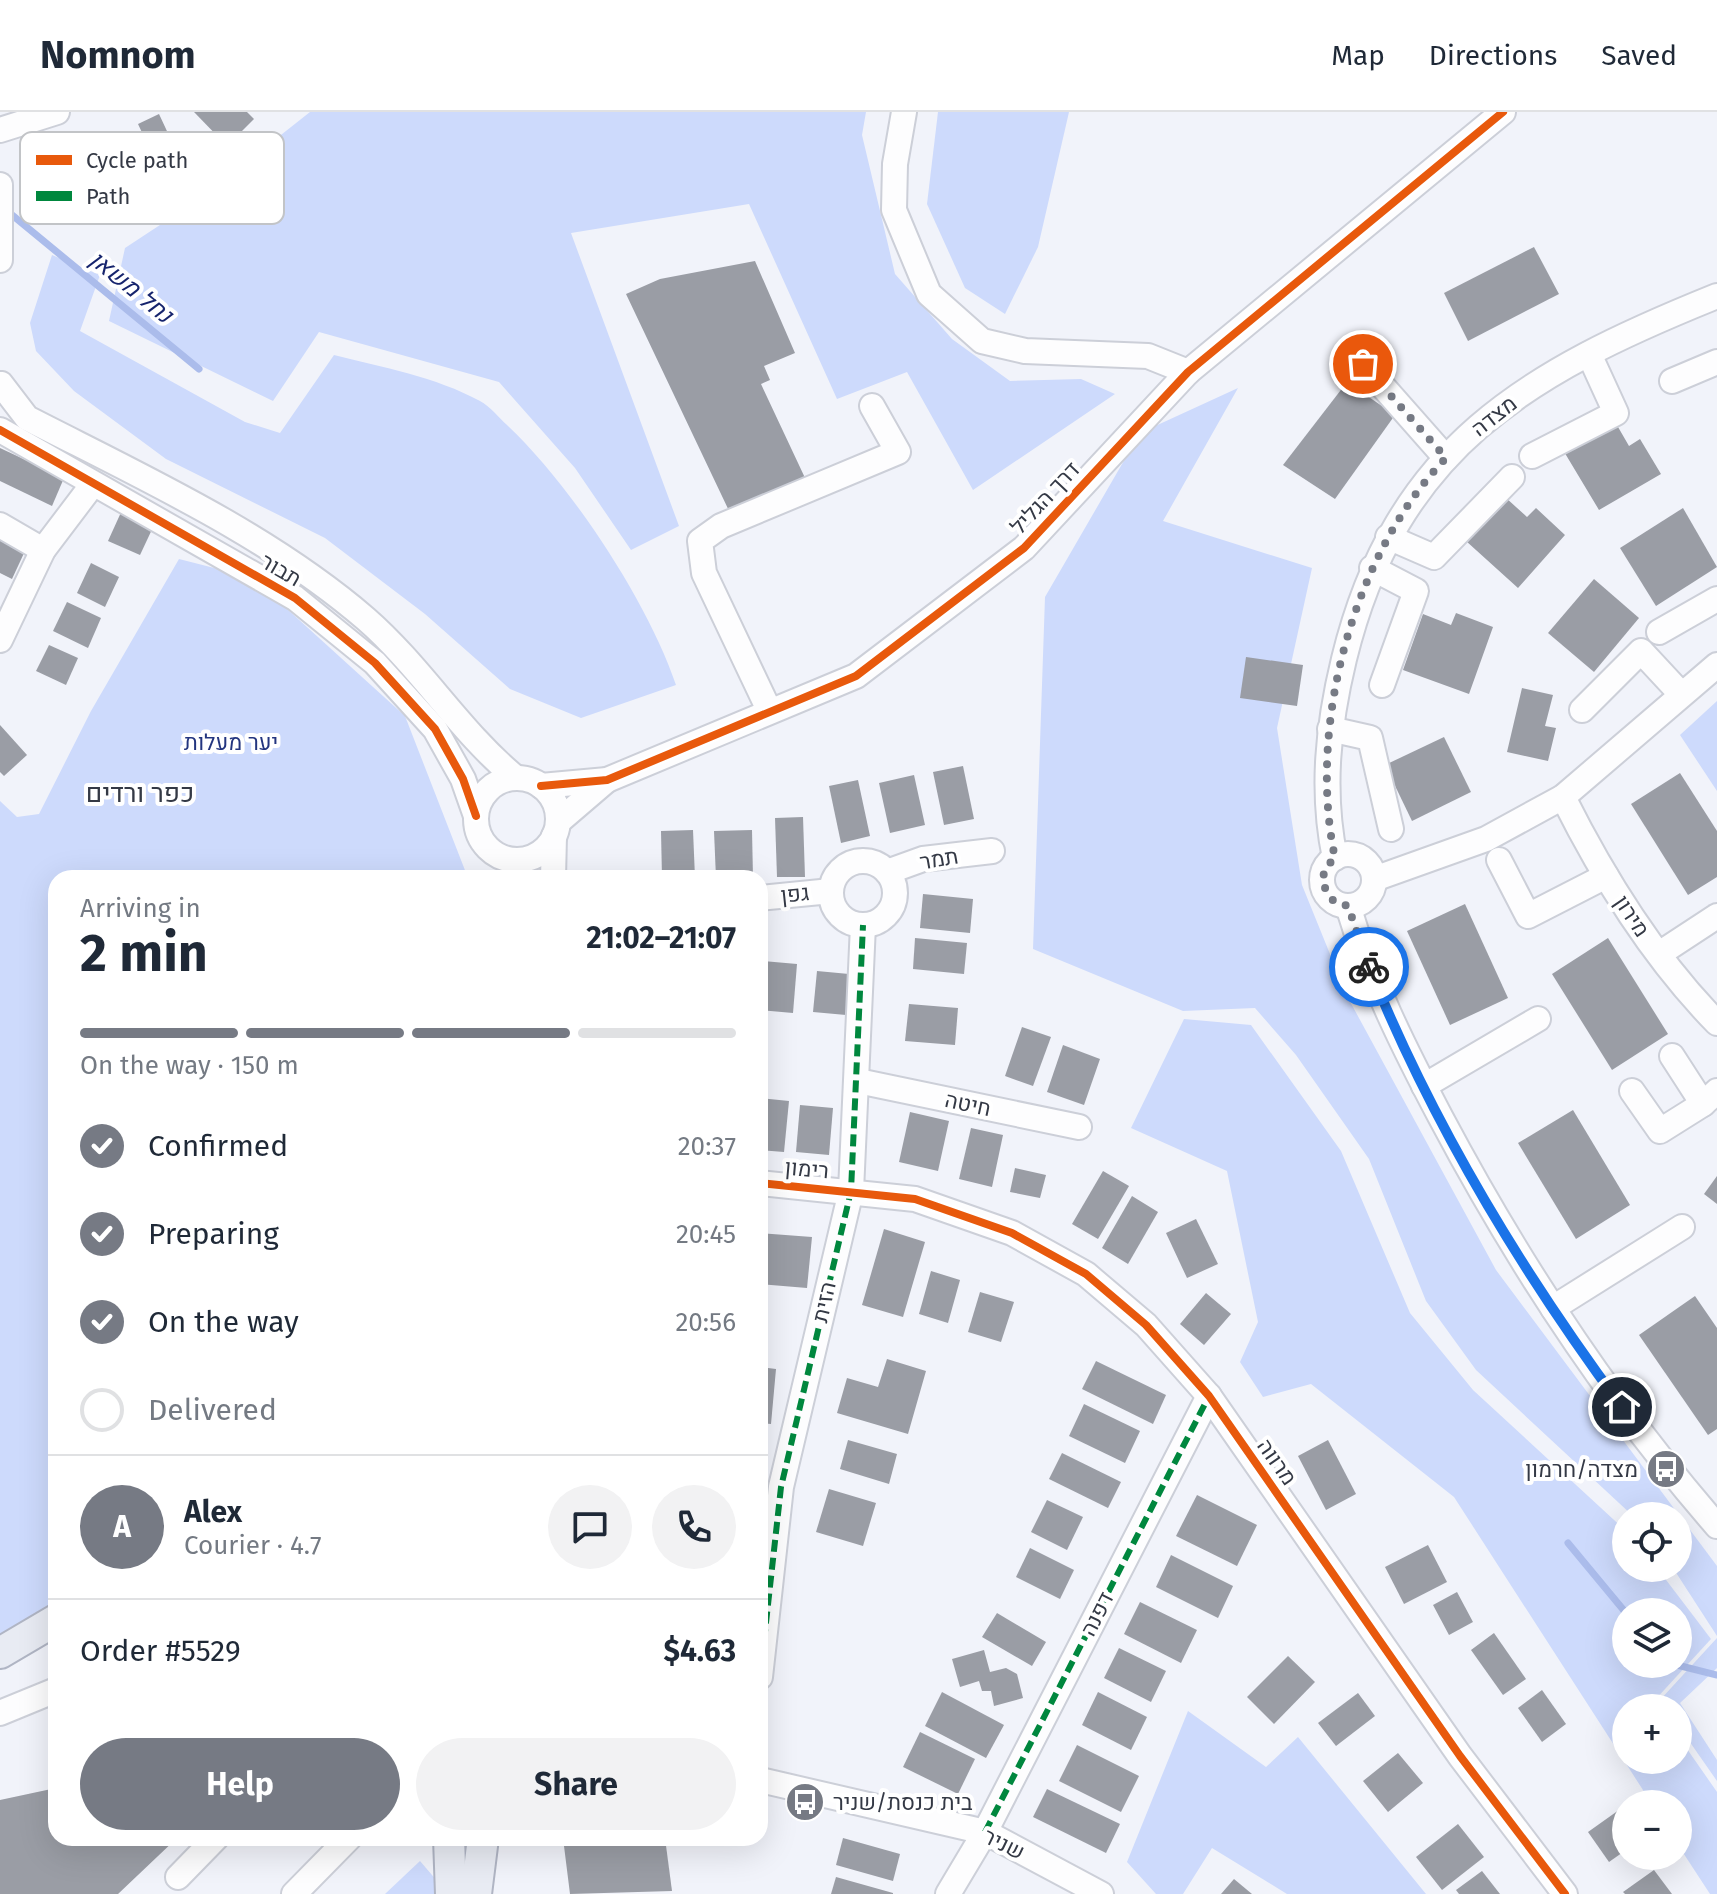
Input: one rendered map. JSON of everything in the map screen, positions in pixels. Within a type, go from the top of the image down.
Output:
[{"type":"main road","points":[[0,1653],[48,1625]]},
{"type":"main road","points":[[449,1846],[451,1894]]},
{"type":"main road","points":[[476,1894],[482,1846]]},
{"type":"street","points":[[0,130],[57,112]]},
{"type":"street","points":[[904,112],[895,164],[894,210],[929,294],[982,341],[1025,351],[1148,356],[1188,372]]},
{"type":"street","name":"דרך הגליל","points":[[541,786],[607,780],[856,676],[1024,548],[1188,372],[1501,113]]},
{"type":"street","points":[[0,185],[0,260]]},
{"type":"street","name":"מצדה","points":[[1335,858],[1327,806],[1330,729],[1350,637],[1372,568],[1388,537],[1428,477],[1515,398],[1589,354],[1717,296]]},
{"type":"street","points":[[1532,456],[1616,413],[1589,354]]},
{"type":"street","points":[[1672,381],[1717,362]]},
{"type":"street","points":[[1363,364],[1446,458]]},
{"type":"street","points":[[0,371],[0,385]]},
{"type":"street","name":"תבור","points":[[0,385],[27,418],[267,547],[366,619],[448,704],[494,759],[516,778]]},
{"type":"street","points":[[769,710],[704,573],[700,541],[721,526],[898,452],[872,406]]},
{"type":"street","name":"תבור","points":[[0,430],[295,598],[375,663],[435,729],[463,779],[476,816]]},
{"type":"street","points":[[1388,537],[1434,557],[1512,477]]},
{"type":"street","points":[[0,640],[43,550],[93,484]]},
{"type":"street","points":[[0,525],[43,550]]},
{"type":"street","points":[[1372,568],[1416,591],[1382,685]]},
{"type":"street","points":[[1659,632],[1717,599]]},
{"type":"street","points":[[1582,710],[1641,651],[1681,694]]},
{"type":"street","points":[[1374,879],[1363,859],[1349,854],[1335,858],[1325,868],[1322,883],[1334,902],[1348,906],[1364,900],[1374,879],[1472,845],[1563,797],[1717,665]]},
{"type":"street","points":[[1330,729],[1370,738],[1391,829]]},
{"type":"street","points":[[506,870],[480,837],[476,816],[479,804],[493,785],[516,778],[541,786],[556,808],[553,870]]},
{"type":"street","name":"דרך הגליל","points":[[556,829],[607,780]]},
{"type":"street","name":"מירון","points":[[1563,797],[1606,876],[1659,954],[1717,1023]]},
{"type":"street","points":[[495,854],[516,860],[527,859],[546,848],[556,829]]},
{"type":"street","name":"תמר","points":[[887,872],[923,859],[992,851]]},
{"type":"street","points":[[1499,860],[1528,916],[1606,876]]},
{"type":"street","points":[[856,861],[873,862],[887,872],[895,894],[892,906],[875,923],[863,925],[839,915],[831,891],[836,875],[856,861]]},
{"type":"street","name":"גפן","points":[[768,897],[831,891]]},
{"type":"street","points":[[1348,906],[1388,1012],[1424,1086],[1490,1206],[1553,1308],[1650,1445],[1717,1526]]},
{"type":"street","points":[[1659,954],[1717,916]]},
{"type":"street","name":"הזית","points":[[768,1523],[770,1485],[851,1191],[863,925]]},
{"type":"street","points":[[1424,1086],[1538,1019]]},
{"type":"street","points":[[1632,1091],[1660,1131],[1713,1094],[1672,1056]]},
{"type":"street","name":"חיטה","points":[[858,1081],[1079,1127]]},
{"type":"street","name":"רימון","points":[[768,1184],[851,1191]]},
{"type":"street","name":"מרווה","points":[[851,1191],[915,1199],[1012,1233],[1086,1274],[1146,1325],[1209,1396],[1460,1756],[1565,1894]]},
{"type":"street","points":[[1553,1308],[1682,1227]]},
{"type":"street","name":"דפנה","points":[[948,1894],[985,1832],[1209,1396]]},
{"type":"street","points":[[0,1713],[48,1693]]},
{"type":"street","name":"שניר","points":[[768,1782],[985,1832],[1101,1894]]},
{"type":"street","points":[[178,1877],[208,1846]]},
{"type":"street","points":[[294,1894],[341,1846]]},
{"type":"green space","points":[[310,112],[866,112],[862,135],[895,274],[952,339],[1010,381],[1081,379],[1115,394],[973,490],[907,372],[837,399],[749,204],[571,233],[679,526],[631,550],[575,468],[499,382],[319,332],[273,401],[109,321],[125,248],[161,224],[284,224],[284,133]]},
{"type":"green space","points":[[938,112],[1069,112],[1038,247],[1005,314],[965,288],[927,204]]},
{"type":"green space","points":[[52,255],[100,275],[80,331],[245,422],[280,433],[334,355],[427,379],[484,403],[556,479],[605,546],[647,618],[676,685],[581,718],[510,689],[425,614],[325,538],[166,459],[74,391],[36,351],[30,323]]},
{"type":"green space","points":[[1238,388],[1163,521],[1312,568],[1277,728],[1302,885],[1347,996],[1496,1270],[1669,1502],[1618,1502],[1476,1370],[1426,1301],[1369,1159],[1296,1055],[1255,1008],[1183,1011],[1033,949],[1045,597],[1140,433]]},
{"type":"green space","name":"יער מעלות","points":[[179,559],[230,572],[286,608],[405,716],[465,870],[48,870],[48,1612],[0,1636],[0,801],[17,817],[39,814],[91,711]]},
{"type":"green space","points":[[1717,701],[1717,791],[1680,735]]},
{"type":"green space","points":[[1184,1019],[1251,1025],[1341,1151],[1410,1313],[1473,1390],[1612,1518],[1612,1582],[1668,1582],[1680,1598],[1612,1598],[1612,1678],[1675,1678],[1660,1694],[1612,1694],[1612,1742],[1454,1497],[1311,1384],[1263,1397],[1240,1362],[1258,1322],[1227,1171],[1131,1128]]},
{"type":"green space","points":[[1692,1533],[1717,1566],[1717,1636],[1682,1582],[1692,1582]]},
{"type":"green space","points":[[1692,1614],[1711,1639],[1692,1660]]},
{"type":"green space","points":[[1717,1638],[1717,1668],[1690,1694],[1666,1694],[1680,1678],[1692,1678],[1692,1665]]},
{"type":"green space","points":[[1188,1711],[1266,1767],[1298,1737],[1426,1894],[1287,1894],[1212,1848],[1183,1894],[1156,1894],[1127,1862]]},
{"type":"green space","points":[[1692,1721],[1717,1760],[1717,1781],[1692,1745]]},
{"type":"green space","points":[[1692,1756],[1717,1792],[1717,1894],[1710,1894],[1692,1866],[1692,1790],[1643,1790],[1633,1774],[1692,1774]]},
{"type":"green space","points":[[420,1861],[438,1882],[440,1894],[385,1894]]},
{"type":"building","points":[[194,112],[247,112],[254,119],[241,132],[213,132]]},
{"type":"building","points":[[159,114],[167,132],[142,132],[138,124]]},
{"type":"building","points":[[1534,247],[1559,294],[1468,341],[1444,293]]},
{"type":"building","points":[[755,261],[795,353],[764,366],[770,380],[761,384],[806,480],[731,515],[626,294],[660,279]]},
{"type":"building","points":[[1347,382],[1395,415],[1335,499],[1283,465]]},
{"type":"building","points":[[1614,420],[1629,446],[1640,439],[1661,474],[1599,510],[1563,450]]},
{"type":"building","points":[[0,448],[64,478],[52,506],[0,481]]},
{"type":"building","points":[[1505,497],[1527,517],[1536,508],[1565,535],[1518,588],[1466,541]]},
{"type":"building","points":[[123,508],[155,523],[140,555],[108,541]]},
{"type":"building","points":[[1683,508],[1717,567],[1656,606],[1620,548]]},
{"type":"building","points":[[0,539],[25,551],[12,579],[0,573]]},
{"type":"building","points":[[91,563],[119,577],[105,607],[77,593]]},
{"type":"building","points":[[1594,579],[1639,618],[1594,672],[1548,633]]},
{"type":"building","points":[[67,602],[101,618],[88,648],[53,631]]},
{"type":"building","points":[[1456,613],[1493,627],[1469,694],[1403,670],[1423,614],[1451,625]]},
{"type":"building","points":[[49,645],[78,658],[66,685],[36,671]]},
{"type":"building","points":[[1246,657],[1303,665],[1297,706],[1240,698]]},
{"type":"building","points":[[1522,688],[1553,695],[1545,726],[1556,728],[1548,761],[1507,752]]},
{"type":"building","points":[[0,725],[27,755],[4,776],[0,772]]},
{"type":"building","points":[[1444,737],[1471,792],[1412,821],[1385,765]]},
{"type":"building","points":[[963,766],[974,819],[944,825],[933,772]]},
{"type":"building","points":[[1680,773],[1717,831],[1717,877],[1688,895],[1631,804]]},
{"type":"building","points":[[914,775],[925,825],[890,833],[879,783]]},
{"type":"building","points":[[858,780],[870,836],[841,843],[829,786]]},
{"type":"building","points":[[803,817],[805,877],[777,877],[775,818]]},
{"type":"building","points":[[693,830],[695,870],[662,870],[661,831]]},
{"type":"building","points":[[752,830],[753,870],[716,870],[714,831]]},
{"type":"building","points":[[923,894],[973,899],[970,933],[920,928]]},
{"type":"building","points":[[1465,904],[1508,998],[1450,1025],[1407,931]]},
{"type":"building","points":[[915,938],[967,943],[964,974],[913,969]]},
{"type":"building","points":[[1608,938],[1668,1034],[1612,1070],[1552,974]]},
{"type":"building","points":[[768,961],[797,964],[793,1013],[768,1011]]},
{"type":"building","points":[[817,971],[849,974],[846,1015],[813,1012]]},
{"type":"building","points":[[909,1004],[958,1008],[955,1045],[905,1041]]},
{"type":"building","points":[[1022,1027],[1051,1037],[1033,1086],[1005,1076]]},
{"type":"building","points":[[1063,1045],[1100,1059],[1084,1105],[1047,1092]]},
{"type":"building","points":[[768,1099],[789,1101],[784,1152],[768,1151]]},
{"type":"building","points":[[800,1105],[833,1108],[829,1155],[796,1152]]},
{"type":"building","points":[[1573,1110],[1630,1205],[1576,1239],[1518,1143]]},
{"type":"building","points":[[910,1112],[949,1121],[938,1171],[899,1162]]},
{"type":"building","points":[[971,1128],[1003,1135],[992,1187],[959,1179]]},
{"type":"building","points":[[1015,1168],[1046,1175],[1040,1198],[1010,1192]]},
{"type":"building","points":[[1103,1171],[1129,1186],[1098,1239],[1072,1224]]},
{"type":"building","points":[[1717,1176],[1717,1204],[1704,1194]]},
{"type":"building","points":[[1132,1196],[1158,1212],[1128,1264],[1102,1248]]},
{"type":"building","points":[[1196,1219],[1218,1264],[1187,1278],[1166,1233]]},
{"type":"building","points":[[884,1229],[925,1242],[903,1317],[862,1305]]},
{"type":"building","points":[[768,1234],[812,1237],[807,1288],[768,1285]]},
{"type":"building","points":[[931,1271],[960,1280],[948,1323],[919,1314]]},
{"type":"building","points":[[980,1292],[1014,1302],[1001,1342],[968,1332]]},
{"type":"building","points":[[1206,1293],[1231,1314],[1204,1345],[1180,1324]]},
{"type":"building","points":[[1695,1296],[1717,1328],[1717,1429],[1708,1435],[1639,1335]]},
{"type":"building","points":[[887,1359],[926,1371],[908,1434],[837,1413],[847,1378],[878,1387]]},
{"type":"building","points":[[1096,1361],[1166,1395],[1153,1424],[1082,1389]]},
{"type":"building","points":[[768,1368],[776,1369],[771,1424],[768,1424]]},
{"type":"building","points":[[1084,1404],[1140,1431],[1125,1463],[1069,1436]]},
{"type":"building","points":[[848,1440],[897,1454],[889,1484],[840,1469]]},
{"type":"building","points":[[1328,1440],[1356,1494],[1326,1510],[1298,1456]]},
{"type":"building","points":[[1062,1453],[1121,1482],[1108,1508],[1049,1479]]},
{"type":"building","points":[[829,1489],[876,1503],[863,1546],[816,1532]]},
{"type":"building","points":[[1197,1495],[1257,1525],[1237,1566],[1176,1536]]},
{"type":"building","points":[[1047,1500],[1083,1517],[1067,1550],[1031,1532]]},
{"type":"building","points":[[1428,1545],[1447,1582],[1404,1604],[1385,1567]]},
{"type":"building","points":[[1030,1548],[1074,1570],[1060,1599],[1016,1577]]},
{"type":"building","points":[[1171,1555],[1233,1586],[1218,1618],[1156,1587]]},
{"type":"building","points":[[1457,1592],[1473,1622],[1449,1635],[1433,1605]]},
{"type":"building","points":[[1140,1602],[1197,1630],[1181,1663],[1124,1634]]},
{"type":"building","points":[[997,1613],[1046,1642],[1032,1666],[982,1637]]},
{"type":"building","points":[[1494,1633],[1526,1679],[1503,1695],[1471,1650]]},
{"type":"building","points":[[1119,1648],[1166,1671],[1151,1702],[1104,1678]]},
{"type":"building","points":[[984,1650],[990,1672],[1006,1668],[1017,1674],[1023,1698],[994,1706],[991,1691],[982,1691],[979,1681],[960,1687],[952,1659]]},
{"type":"building","points":[[1288,1656],[1315,1682],[1274,1724],[1247,1697]]},
{"type":"building","points":[[1542,1690],[1566,1724],[1542,1742],[1518,1708]]},
{"type":"building","points":[[942,1692],[1004,1725],[986,1758],[925,1726]]},
{"type":"building","points":[[1098,1692],[1147,1717],[1131,1750],[1082,1725]]},
{"type":"building","points":[[1358,1693],[1375,1716],[1336,1746],[1318,1723]]},
{"type":"building","points":[[920,1732],[975,1759],[958,1794],[903,1767]]},
{"type":"building","points":[[1077,1745],[1139,1776],[1121,1812],[1059,1781]]},
{"type":"building","points":[[1398,1753],[1423,1783],[1388,1812],[1363,1781]]},
{"type":"building","points":[[1047,1789],[1120,1824],[1106,1853],[1033,1817]]},
{"type":"building","points":[[48,1790],[48,1846],[169,1846],[118,1894],[0,1894],[0,1800]]},
{"type":"building","points":[[1612,1815],[1612,1860],[1609,1862],[1588,1832]]},
{"type":"building","points":[[1458,1824],[1484,1857],[1442,1890],[1416,1857]]},
{"type":"building","points":[[843,1838],[900,1854],[893,1881],[836,1865]]},
{"type":"building","points":[[564,1846],[666,1846],[672,1891],[570,1894]]},
{"type":"building","points":[[1654,1870],[1672,1894],[1625,1894],[1623,1892]]},
{"type":"building","points":[[1482,1871],[1500,1894],[1459,1894],[1456,1890]]},
{"type":"building","points":[[836,1877],[893,1893],[893,1894],[831,1894]]},
{"type":"building","points":[[1234,1879],[1252,1894],[1221,1894]]},
{"type":"waterway","name":"נחל משאן","points":[[6,210],[20,222]]},
{"type":"waterway","name":"נחל משאן","points":[[23,224],[199,369]]},
{"type":"waterway","points":[[1568,1543],[1614,1598]]},
{"type":"waterway","points":[[1692,1669],[1717,1675]]},
{"type":"marked path","points":[[768,1605],[781,1487],[851,1191],[863,925]]},
{"type":"marked path","points":[[985,1832],[1209,1396]]},
{"type":"cycle path","points":[[541,786],[607,780],[856,676],[1024,548],[1188,372],[1503,112]]},
{"type":"cycle path","points":[[0,430],[295,598],[375,663],[435,729],[463,779],[476,816]]},
{"type":"cycle path","points":[[768,1184],[915,1199],[1012,1233],[1086,1274],[1146,1325],[1209,1396],[1460,1756],[1565,1894]]},
{"type":"way so far","points":[[1363,364],[1446,458],[1393,525],[1366,581],[1338,685],[1330,729],[1326,769],[1327,806],[1335,858],[1325,868],[1322,883],[1328,897],[1348,906],[1369,967]]},
{"type":"place","name":"מצדה/חרמון","points":[[1666,1469]]},
{"type":"place","name":"בית כנסת/שניר","points":[[805,1802]]},
{"type":"district","name":"כפר ורדים","points":[[140,793]]},
{"type":"route","points":[[1369,967],[1420,1077],[1490,1206],[1567,1330],[1622,1407]]}]
